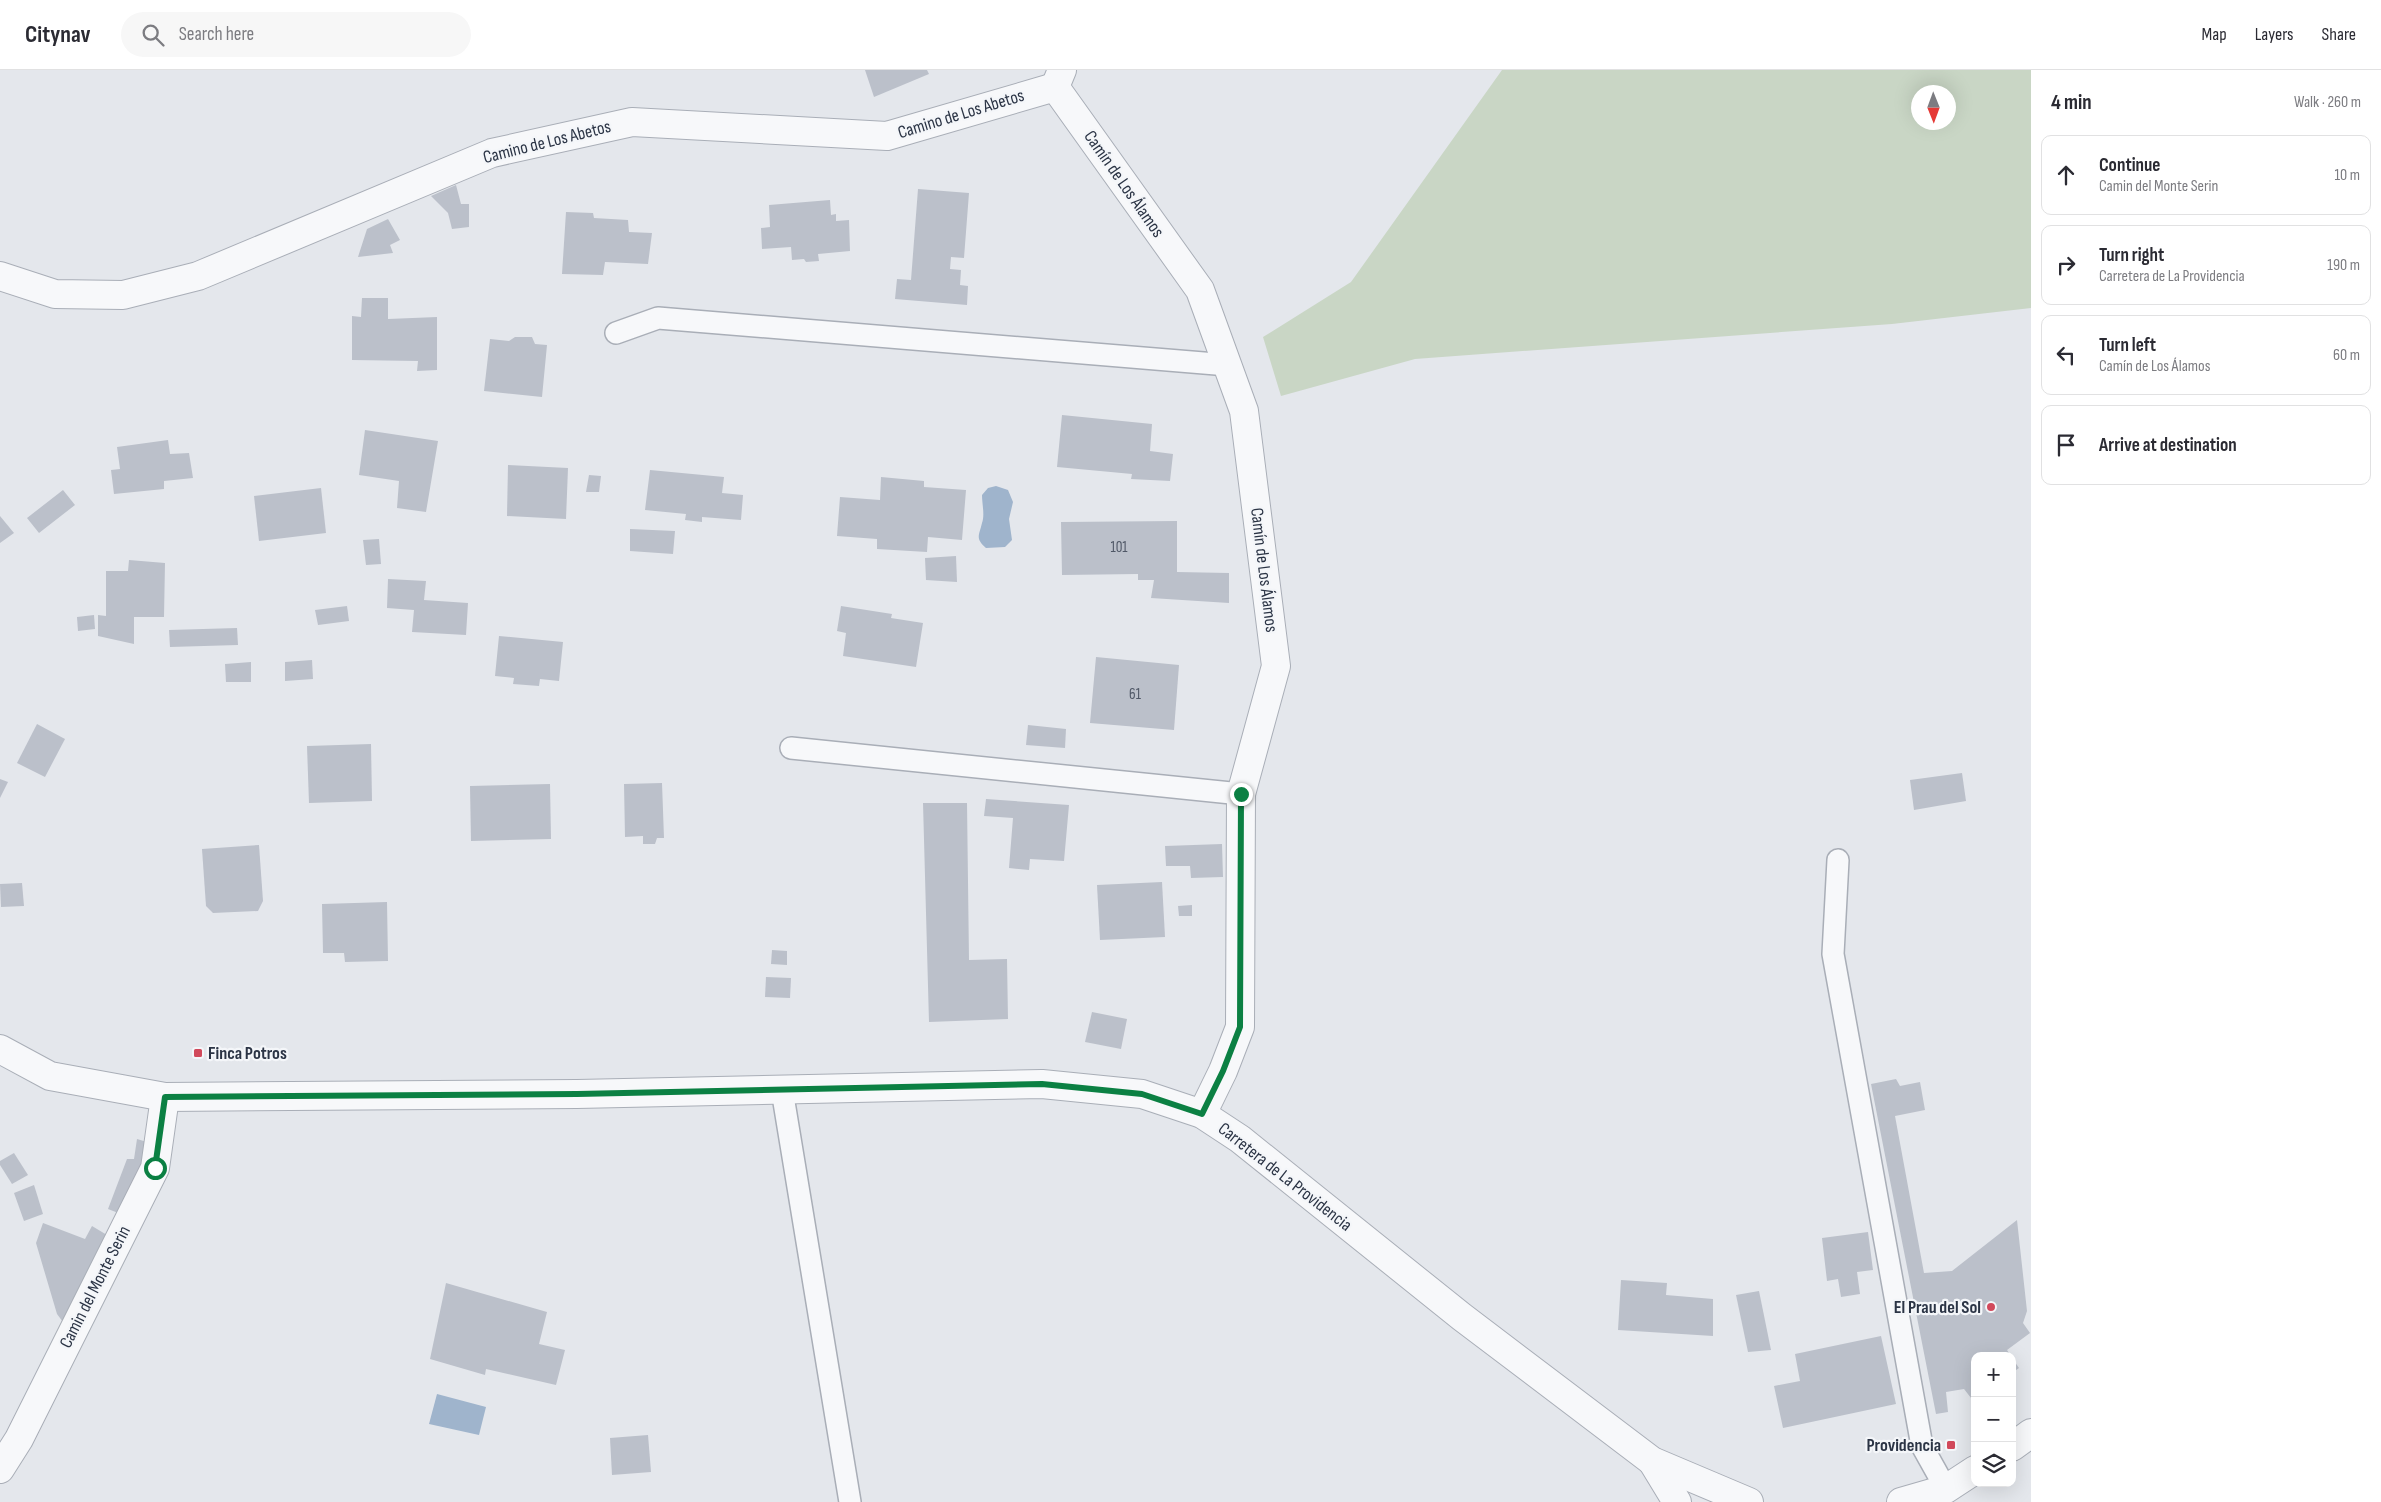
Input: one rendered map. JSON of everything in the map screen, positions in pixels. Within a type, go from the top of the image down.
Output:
[{"type":"street","name":"Camino de Los Abetos","points":[[0,276],[55,294],[123,295],[198,276],[492,154],[632,122],[887,136],[1058,78]]},
{"type":"street","name":"Camín de Los Álamos","points":[[1058,78],[1200,290],[1244,412],[1276,666],[1241,794],[1240,1027],[1223,1071],[1202,1114]]},
{"type":"street","name":"Carretera de La Providencia","points":[[0,1049],[50,1076],[165,1097],[577,1094],[1042,1084],[1142,1094],[1202,1114],[1240,1139],[1462,1317],[1652,1461],[1749,1502]]},
{"type":"street","name":"Camin del Monte Serin","points":[[0,1469],[19,1439],[155,1168],[165,1097]]},
{"type":"street","points":[[1652,1461],[1677,1502]]},
{"type":"street","points":[[1901,1502],[1941,1496],[1971,1473]]},
{"type":"lane","points":[[616,333],[658,318],[1228,365]]},
{"type":"lane","points":[[791,748],[1241,794]]},
{"type":"lane","points":[[1838,860],[1833,954],[1922,1446],[1941,1496]]},
{"type":"lane","points":[[782,1090],[850,1502]]},
{"type":"green space","points":[[1502,70],[2031,70],[2031,308],[1892,324],[1415,359],[1281,396],[1263,337],[1351,282]]},
{"type":"water","points":[[996,486],[1008,490],[1013,502],[1009,519],[1012,540],[1005,547],[986,548],[979,539],[983,517],[982,495],[988,488]]},
{"type":"water","points":[[437,1394],[486,1407],[479,1435],[429,1424]]},
{"type":"building","points":[[865,70],[927,70],[929,74],[874,97]]},
{"type":"building","points":[[456,185],[461,204],[469,204],[469,227],[452,229],[448,213],[431,196]]},
{"type":"building","points":[[918,189],[969,193],[964,258],[951,257],[950,269],[961,270],[960,285],[968,286],[967,305],[895,299],[897,279],[911,280]]},
{"type":"building","points":[[830,200],[831,215],[836,214],[836,221],[849,220],[850,251],[818,254],[819,261],[806,262],[804,259],[792,260],[791,247],[762,249],[761,228],[770,227],[769,205]]},
{"type":"building","points":[[566,212],[593,213],[594,218],[628,220],[629,232],[652,233],[648,264],[605,262],[603,275],[562,274]]},
{"type":"building","points":[[388,219],[400,240],[390,245],[393,253],[358,257],[367,229]]},
{"type":"building","points":[[362,298],[388,298],[388,319],[437,317],[437,370],[417,371],[418,361],[352,360],[352,316],[361,317]]},
{"type":"building","points":[[515,337],[532,337],[535,344],[547,345],[542,397],[484,391],[490,339],[509,341]]},
{"type":"building","points":[[1062,415],[1152,424],[1150,451],[1173,454],[1170,481],[1131,479],[1132,474],[1057,467]]},
{"type":"building","points":[[365,430],[438,441],[426,512],[397,508],[399,481],[359,475]]},
{"type":"building","points":[[168,440],[170,454],[189,453],[193,478],[164,481],[164,489],[114,494],[111,470],[120,469],[117,447]]},
{"type":"building","points":[[508,465],[568,468],[566,519],[507,516]]},
{"type":"building","points":[[650,470],[724,477],[722,493],[743,495],[741,520],[702,517],[702,522],[685,520],[686,514],[645,510]]},
{"type":"building","points":[[589,475],[601,476],[599,492],[586,492]]},
{"type":"building","points":[[881,477],[924,481],[924,487],[966,490],[962,540],[928,537],[927,552],[877,549],[877,539],[837,536],[840,497],[880,500]]},
{"type":"building","points":[[321,488],[326,533],[259,541],[254,496]]},
{"type":"building","points":[[63,490],[75,505],[39,533],[27,518]]},
{"type":"building","points":[[0,516],[14,533],[0,543]]},
{"type":"building","points":[[1177,521],[1177,572],[1229,573],[1229,603],[1151,598],[1154,580],[1138,580],[1138,574],[1062,575],[1061,522]]},
{"type":"building","points":[[630,529],[675,531],[673,554],[630,551]]},
{"type":"building","points":[[379,539],[381,564],[366,565],[363,540]]},
{"type":"building","points":[[956,556],[957,582],[926,580],[925,558]]},
{"type":"building","points":[[129,560],[165,563],[164,617],[134,617],[134,644],[98,636],[98,615],[106,616],[106,571],[128,571]]},
{"type":"building","points":[[388,579],[426,581],[424,600],[468,603],[466,635],[412,632],[414,610],[387,608]]},
{"type":"building","points":[[347,606],[349,621],[318,625],[315,610]]},
{"type":"building","points":[[841,606],[892,614],[891,618],[923,623],[916,667],[843,656],[846,633],[837,631]]},
{"type":"building","points":[[94,615],[95,629],[78,631],[77,617]]},
{"type":"building","points":[[237,628],[238,645],[170,647],[169,630]]},
{"type":"building","points":[[499,636],[563,642],[559,681],[540,679],[539,686],[513,684],[514,678],[495,676]]},
{"type":"building","points":[[1096,657],[1179,665],[1174,730],[1090,723]]},
{"type":"building","points":[[312,660],[313,679],[285,681],[285,662]]},
{"type":"building","points":[[251,662],[251,682],[226,682],[225,664]]},
{"type":"building","points":[[37,724],[65,739],[45,777],[17,763]]},
{"type":"building","points":[[1028,725],[1066,729],[1065,748],[1026,745]]},
{"type":"building","points":[[371,744],[372,801],[309,803],[307,746]]},
{"type":"building","points":[[1962,773],[1966,801],[1914,810],[1910,780]]},
{"type":"building","points":[[0,779],[8,782],[0,798]]},
{"type":"building","points":[[662,783],[664,838],[657,838],[655,844],[643,844],[643,836],[625,837],[624,784]]},
{"type":"building","points":[[550,784],[551,839],[471,841],[470,786]]},
{"type":"building","points":[[986,799],[1069,805],[1064,861],[1030,859],[1029,870],[1009,868],[1013,818],[984,816]]},
{"type":"building","points":[[923,803],[967,803],[969,960],[1007,959],[1008,1019],[929,1022]]},
{"type":"building","points":[[1222,844],[1223,877],[1191,878],[1190,866],[1166,866],[1165,846]]},
{"type":"building","points":[[259,845],[263,901],[258,911],[213,913],[206,906],[202,849]]},
{"type":"building","points":[[1162,882],[1165,937],[1100,940],[1097,885]]},
{"type":"building","points":[[22,883],[24,906],[1,907],[0,884]]},
{"type":"building","points":[[387,902],[388,961],[345,962],[344,953],[323,953],[322,904]]},
{"type":"building","points":[[1192,905],[1192,916],[1179,916],[1178,906]]},
{"type":"building","points":[[772,950],[787,951],[787,965],[771,964]]},
{"type":"building","points":[[766,977],[791,978],[790,998],[765,997]]},
{"type":"building","points":[[1092,1012],[1127,1019],[1121,1049],[1085,1042]]},
{"type":"building","points":[[1896,1079],[1900,1086],[1920,1082],[1925,1110],[1895,1116],[1924,1273],[1952,1271],[2017,1220],[2027,1311],[2023,1323],[2030,1333],[2007,1350],[2008,1352],[1971,1352],[1971,1398],[1964,1389],[1946,1392],[1948,1412],[1936,1414],[1871,1084]]},
{"type":"building","points":[[137,1139],[147,1142],[145,1162],[126,1216],[108,1209],[127,1159],[134,1159]]},
{"type":"building","points":[[14,1153],[28,1175],[12,1184],[0,1165],[0,1161]]},
{"type":"building","points":[[34,1185],[43,1214],[24,1221],[14,1193]]},
{"type":"building","points":[[43,1223],[85,1239],[92,1226],[112,1238],[66,1326],[57,1314],[36,1243]]},
{"type":"building","points":[[1868,1232],[1873,1270],[1857,1272],[1860,1294],[1841,1297],[1838,1279],[1827,1281],[1822,1238]]},
{"type":"building","points":[[1621,1280],[1667,1283],[1666,1295],[1713,1299],[1713,1336],[1618,1330]]},
{"type":"building","points":[[446,1283],[547,1312],[539,1344],[565,1350],[556,1385],[486,1369],[485,1375],[430,1359]]},
{"type":"building","points":[[1759,1291],[1771,1350],[1748,1352],[1736,1295]]},
{"type":"building","points":[[1881,1336],[1896,1404],[1783,1428],[1774,1386],[1800,1381],[1795,1354]]},
{"type":"building","points":[[648,1435],[651,1472],[612,1475],[610,1438]]},
{"type":"place","name":"Finca Potros","points":[[198,1053]]},
{"type":"place","name":"El Prau del Sol","points":[[1991,1307]]},
{"type":"place","name":"Providencia","points":[[1951,1445]]},
{"type":"route","points":[[155,1168],[165,1097],[577,1094],[1042,1084],[1142,1094],[1202,1114],[1223,1071],[1240,1027],[1241,794]]}]
